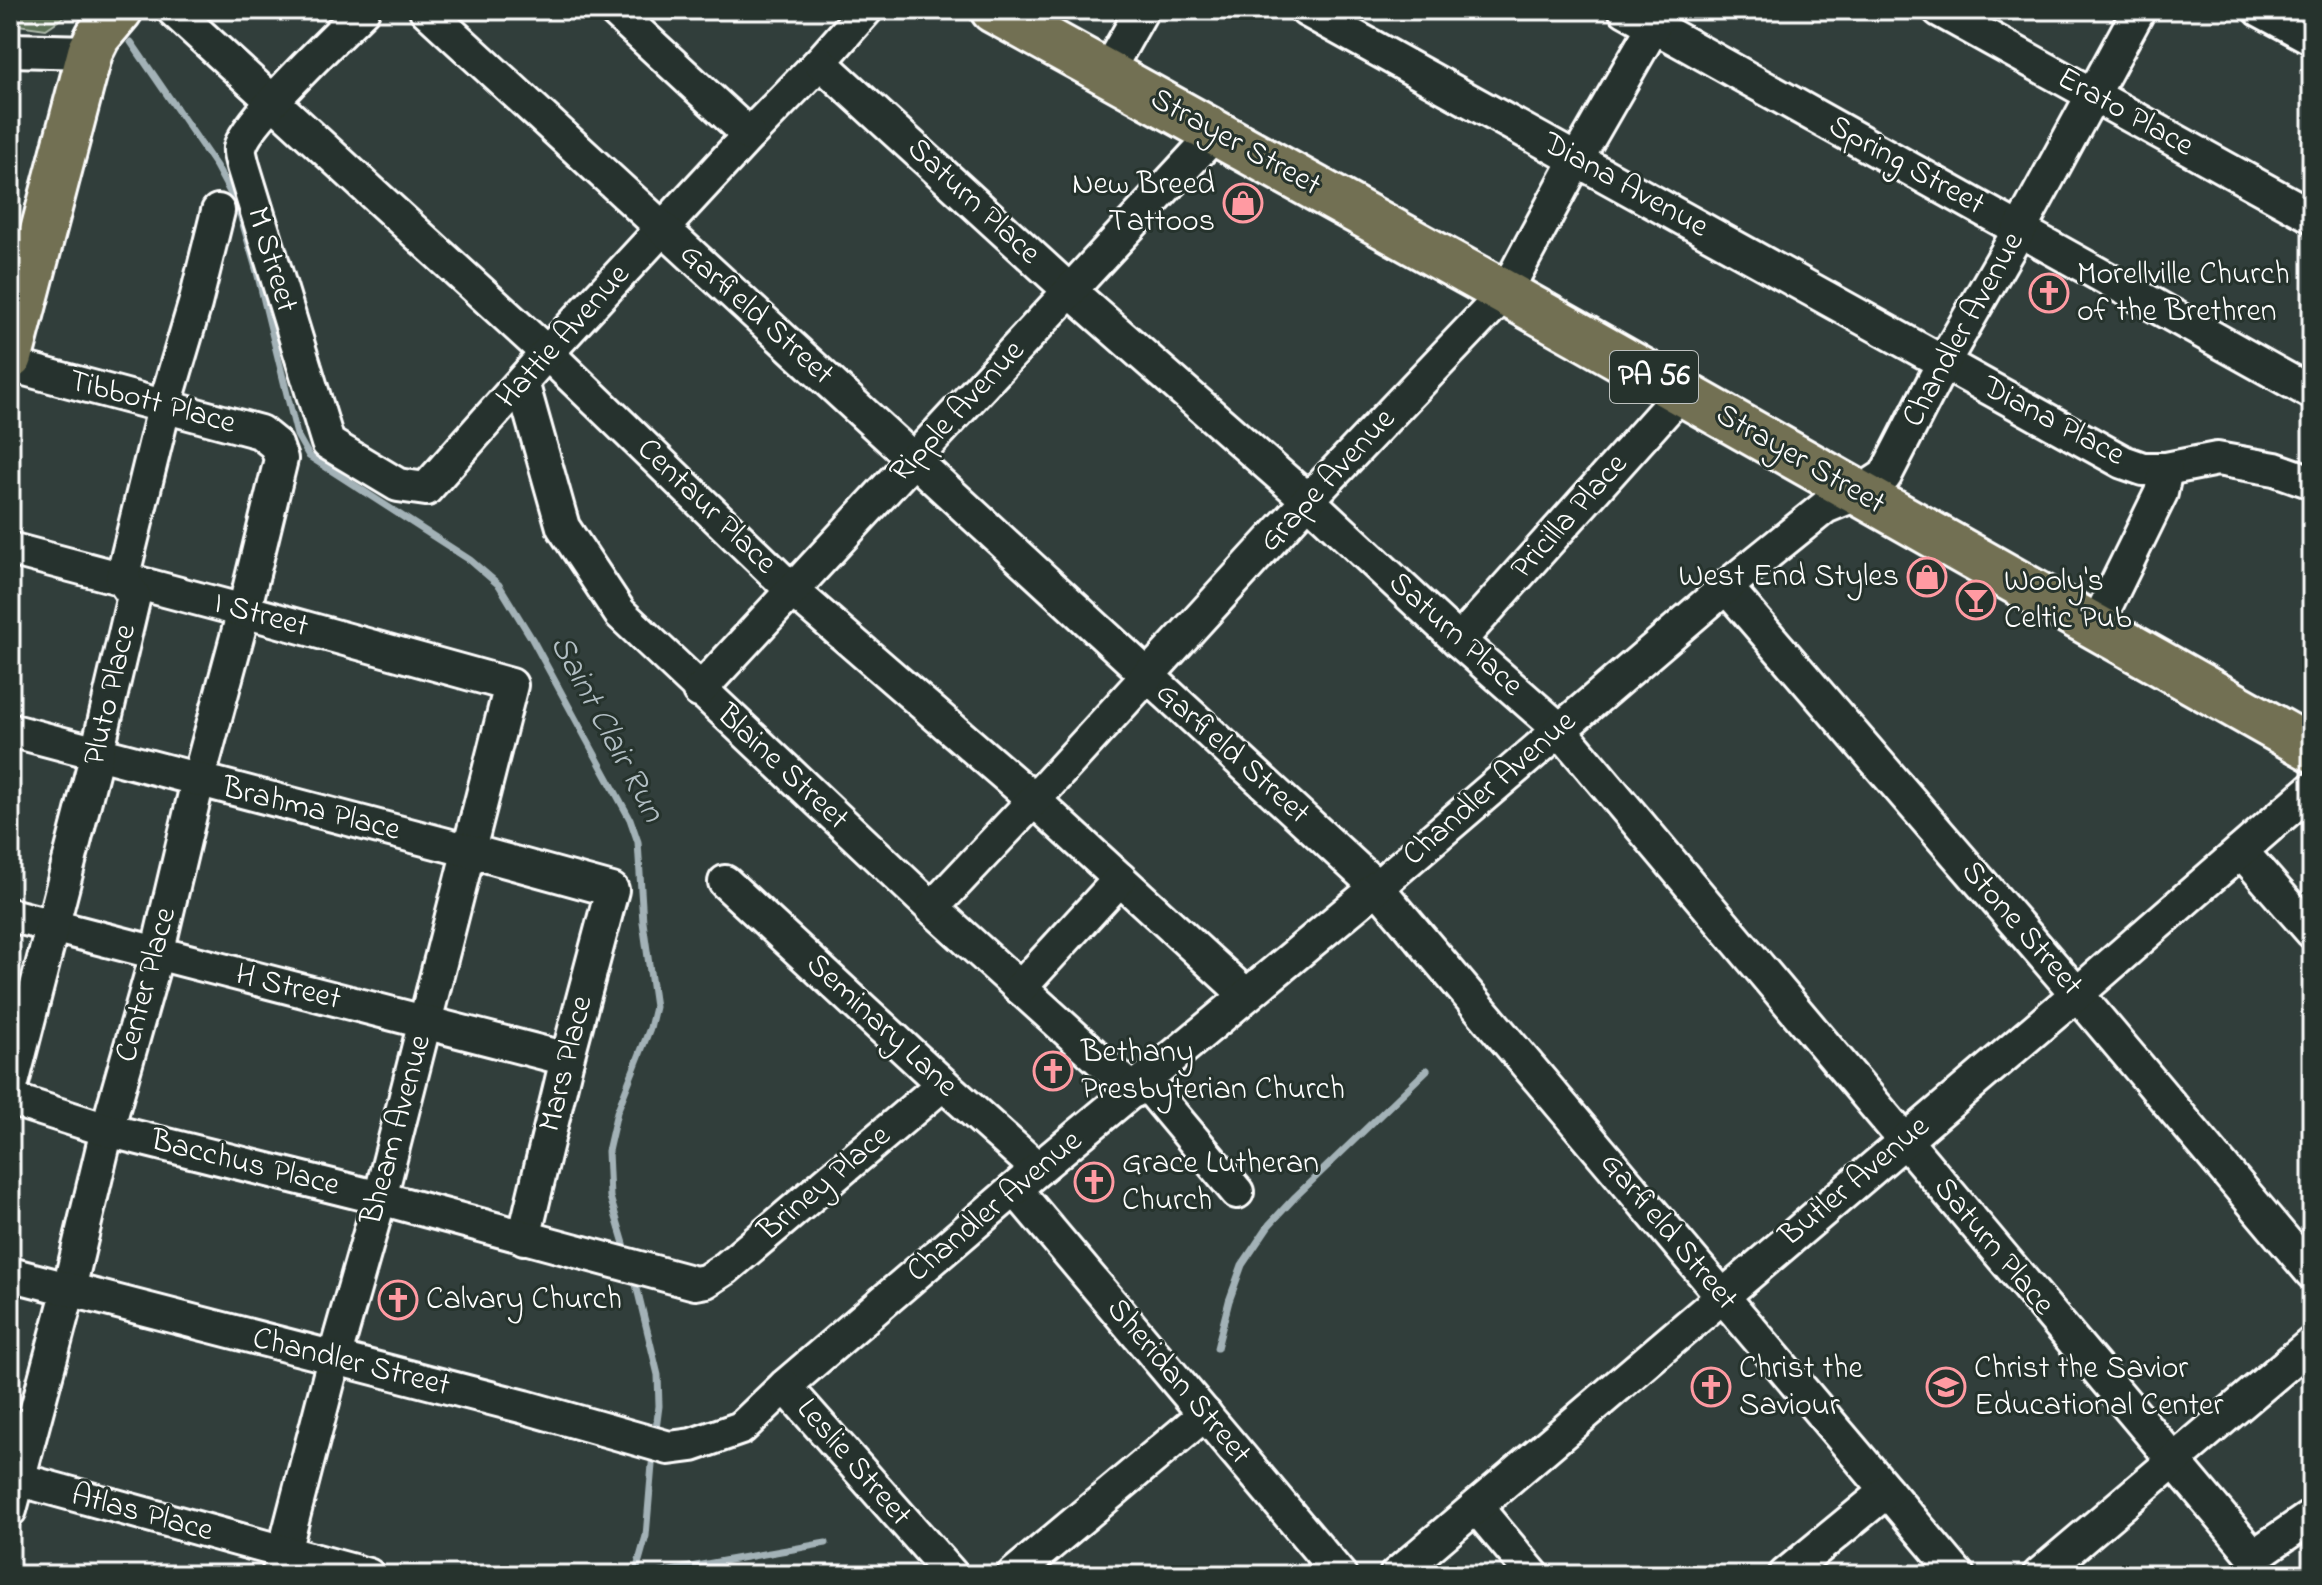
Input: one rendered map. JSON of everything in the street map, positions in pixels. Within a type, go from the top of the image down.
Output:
[{"type":"highway","points":[[10,357],[90,52],[98,36],[120,10]]},
{"type":"highway","name":"Strayer Street","points":[[993,10],[1505,293],[2312,749]]},
{"type":"street","name":"Centaur Place","points":[[173,10],[547,353],[793,591],[1034,800],[1246,995]]},
{"type":"street","name":"M Street","points":[[363,10],[274,101],[247,133],[240,148],[328,443],[398,485],[426,489]]},
{"type":"street","name":"Garfield Street","points":[[426,10],[1377,887],[1958,1575]]},
{"type":"street","points":[[614,10],[749,135]]},
{"type":"street","name":"Hattie Avenue","points":[[426,489],[547,353],[866,10]]},
{"type":"street","points":[[1107,72],[1142,10]]},
{"type":"street","name":"Diana Avenue","points":[[1306,10],[1943,363]]},
{"type":"street","name":"Spring Street","points":[[1625,10],[1659,18],[2020,229],[2312,393]]},
{"type":"street","name":"Erato Place","points":[[1939,10],[2312,216]]},
{"type":"street","name":"Chandler Avenue","points":[[681,1446],[741,1428],[785,1386],[1027,1179],[1377,887],[1726,587],[1825,507],[1859,493],[1885,476],[1943,363],[2094,96],[2139,10]]},
{"type":"street","points":[[2260,10],[2312,38]]},
{"type":"street","name":"Grape Avenue","points":[[932,908],[1308,500],[1505,293],[1577,159],[1659,18]]},
{"type":"street","points":[[10,50],[90,52]]},
{"type":"street","name":"Saturn Place","points":[[820,62],[1070,291],[1308,500],[1559,729],[2254,1556],[2312,1516]]},
{"type":"street","name":"Ripple Avenue","points":[[699,691],[1216,133]]},
{"type":"street","name":"Pluto Place","points":[[10,1091],[134,596],[122,579],[164,408],[195,304],[218,211]]},
{"type":"street","name":"Diana Place","points":[[1943,363],[2123,462],[2143,469],[2166,469]]},
{"type":"street","name":"Tibbott Place","points":[[10,365],[260,432],[276,445],[281,459]]},
{"type":"street","name":"Blaine Street","points":[[522,382],[563,527],[620,613],[699,691],[932,908],[1020,988],[1140,1087],[1237,1192]]},
{"type":"street","name":"Pricilla Place","points":[[1459,641],[1681,393]]},
{"type":"street","name":"Center Place","points":[[13,1489],[69,1289],[107,1130],[157,954],[281,459]]},
{"type":"street","points":[[2095,628],[2161,493],[2166,469],[2217,459],[2275,469],[2312,482]]},
{"type":"street","name":"I Street","points":[[10,549],[511,685]]},
{"type":"street","name":"Stone Street","points":[[1726,587],[2077,994],[2312,1273]]},
{"type":"street","name":"Bheam Avenue","points":[[281,1564],[380,1198],[511,685]]},
{"type":"street","name":"Brahma Place","points":[[10,730],[612,890]]},
{"type":"street","name":"Butler Avenue","points":[[1396,1575],[2077,994],[2312,789]]},
{"type":"street","points":[[2241,851],[2312,932]]},
{"type":"street","points":[[1020,988],[1120,879]]},
{"type":"street","name":"Seminary Lane","points":[[725,882],[943,1084],[1027,1179]]},
{"type":"street","name":"Mars Place","points":[[524,1238],[612,890]]},
{"type":"street","name":"H Street","points":[[10,915],[567,1059]]},
{"type":"street","name":"Briney Place","points":[[706,1281],[726,1268],[943,1084]]},
{"type":"street","name":"Bacchus Place","points":[[10,1099],[107,1130],[380,1198],[695,1283],[706,1281]]},
{"type":"street","name":"Sheridan Street","points":[[1027,1179],[1205,1414],[1340,1575]]},
{"type":"street","name":"Chandler Street","points":[[10,1274],[525,1407],[637,1439],[681,1446]]},
{"type":"street","points":[[2039,1575],[2312,1343]]},
{"type":"street","name":"Leslie Street","points":[[785,1386],[952,1575]]},
{"type":"street","points":[[1013,1575],[1205,1414]]},
{"type":"street","name":"Atlas Place","points":[[13,1489],[281,1564],[368,1575]]},
{"type":"street","points":[[1785,1575],[1887,1491]]},
{"type":"street","points":[[1476,1507],[1533,1575]]},
{"type":"green space","points":[[10,10],[74,10],[46,29],[10,24]]},
{"type":"waterway","name":"Saint Clair Run","points":[[131,42],[216,166],[238,207],[297,435],[309,456],[470,560],[499,585],[532,639],[630,819],[638,842],[643,922],[655,1007],[650,1028],[617,1112],[608,1151],[610,1197],[628,1257]]},
{"type":"waterway","points":[[1217,1348],[1242,1265],[1269,1225],[1427,1070]]},
{"type":"waterway","name":"Saint Clair Run","points":[[634,1276],[658,1375],[659,1406],[655,1437]]},
{"type":"waterway","name":"Saint Clair Run","points":[[635,1575],[646,1536],[653,1453]]},
{"type":"waterway","points":[[652,1575],[826,1543]]},
{"type":"place","name":"New Breed Tattoos","points":[[1243,203]]},
{"type":"place","name":"Morellville Church of the Brethren","points":[[2049,293]]},
{"type":"place","name":"West End Styles","points":[[1927,577]]},
{"type":"place","name":"Wooly's Celtic Pub","points":[[1976,600]]},
{"type":"place","name":"Bethany Presbyterian Church","points":[[1053,1071]]},
{"type":"place","name":"Grace Lutheran Church","points":[[1094,1182]]},
{"type":"place","name":"Calvary Church","points":[[398,1300]]},
{"type":"place","name":"Christ the Saviour","points":[[1711,1387]]},
{"type":"place","name":"Christ the Savior Educational Center","points":[[1946,1387]]}]
